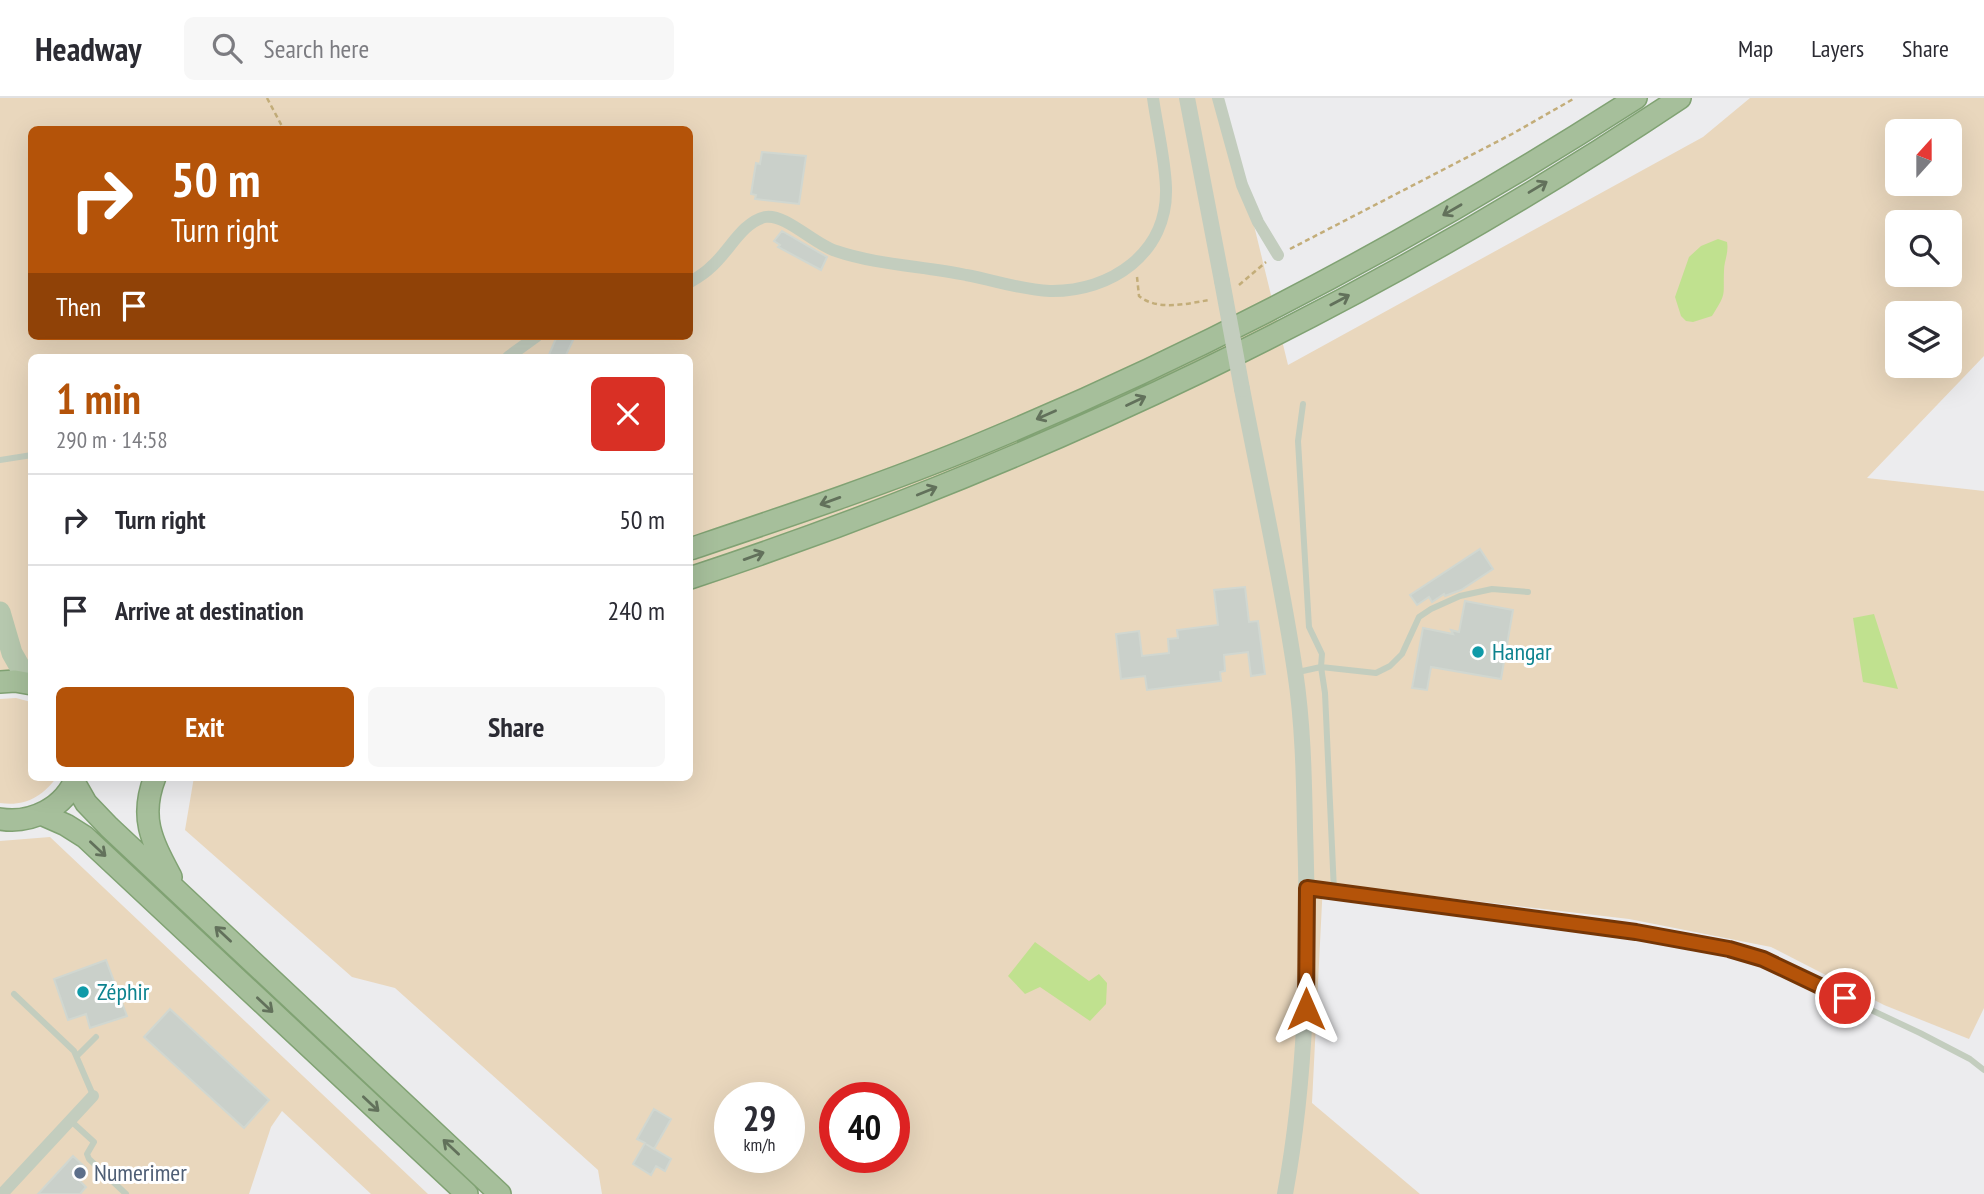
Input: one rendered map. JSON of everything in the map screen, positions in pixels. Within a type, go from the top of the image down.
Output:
[{"type":"highway","points":[[693,548],[950,456],[1153,367],[1399,241],[1636,98]]},
{"type":"highway","points":[[693,577],[864,516],[966,476],[1062,435],[1216,363],[1313,314],[1464,231],[1680,98]]},
{"type":"highway","points":[[0,682],[28,684]]},
{"type":"highway","points":[[0,819],[25,819],[41,814],[60,801],[74,781]]},
{"type":"highway","points":[[75,781],[80,795],[93,811],[500,1194]]},
{"type":"highway","points":[[154,781],[148,807],[149,832],[181,894]]},
{"type":"highway","points":[[41,814],[85,837],[467,1194]]},
{"type":"main road","points":[[0,612],[12,653],[28,681]]},
{"type":"street","points":[[693,280],[712,267],[754,222],[763,217],[772,217],[840,253],[952,272],[1027,289],[1049,291],[1087,286],[1107,280],[1134,264],[1155,237],[1164,209],[1166,187],[1153,98]]},
{"type":"street","points":[[1187,98],[1296,672],[1303,767],[1307,888],[1306,1009],[1298,1102],[1285,1194]]},
{"type":"street","points":[[1218,98],[1242,186],[1258,222],[1278,255]]},
{"type":"street","points":[[512,354],[528,340]]},
{"type":"street","points":[[2,1194],[93,1096]]},
{"type":"lane","points":[[1303,404],[1298,441],[1309,627],[1322,654],[1334,891]]},
{"type":"lane","points":[[0,460],[28,456]]},
{"type":"lane","points":[[1296,672],[1321,667],[1376,673],[1390,666],[1402,654],[1419,617],[1431,609],[1460,596],[1492,589],[1528,592]]},
{"type":"lane","points":[[1307,888],[1636,932],[1729,949],[1763,959],[1920,1033],[1970,1059],[1984,1070]]},
{"type":"lane","points":[[14,994],[77,1056],[93,1096]]},
{"type":"lane","points":[[77,1056],[96,1037]]},
{"type":"lane","points":[[71,1121],[94,1143],[88,1154],[89,1159],[126,1194]]},
{"type":"path","points":[[267,98],[282,126]]},
{"type":"path","points":[[1238,287],[1257,269],[1278,255],[1512,134],[1574,98]]},
{"type":"path","points":[[1134,264],[1139,296],[1147,303],[1163,306],[1206,301]]},
{"type":"shaded area","points":[[0,98],[1223,98],[1288,365],[1703,137],[1750,98],[1984,98],[1984,356],[1867,478],[1984,491],[1984,1008],[1969,1039],[1884,1005],[1771,947],[1629,919],[1323,883],[1312,1103],[1420,1194],[602,1194],[598,1170],[395,988],[352,977],[185,830],[193,781],[693,781],[693,354],[28,354],[28,662],[0,674]]},
{"type":"shaded area","points":[[1718,239],[1727,242],[1722,298],[1712,316],[1693,322],[1686,321],[1681,316],[1675,297],[1689,257],[1701,246]]},
{"type":"shaded area","points":[[1874,614],[1898,689],[1863,682],[1853,618]]},
{"type":"shaded area","points":[[16,698],[28,701],[28,781],[54,781],[46,790],[25,802],[0,803],[0,699]]},
{"type":"shaded area","points":[[50,837],[428,1194],[371,1194],[282,1111],[271,1127],[249,1194],[0,1194],[0,841]]},
{"type":"shaded area","points":[[1035,942],[1089,981],[1099,974],[1107,983],[1106,1004],[1090,1021],[1040,987],[1025,994],[1008,976]]},
{"type":"building","points":[[762,152],[806,156],[799,204],[755,199],[756,195],[751,194],[756,163],[760,164]]},
{"type":"building","points":[[782,231],[827,257],[821,270],[778,247],[780,245],[774,241]]},
{"type":"building","points":[[555,340],[573,340],[566,354],[549,354]]},
{"type":"building","name":"Hangar","points":[[1480,549],[1493,569],[1461,590],[1445,596],[1444,594],[1432,602],[1429,597],[1417,605],[1410,595]]},
{"type":"building","points":[[1245,587],[1249,622],[1258,621],[1265,674],[1251,676],[1248,652],[1224,655],[1225,671],[1220,672],[1221,681],[1147,690],[1145,676],[1121,679],[1116,634],[1139,631],[1142,656],[1169,653],[1168,639],[1178,638],[1177,630],[1218,625],[1214,590]]},
{"type":"building","name":"Hangar","points":[[1465,601],[1513,610],[1501,679],[1431,667],[1427,690],[1412,688],[1423,628],[1453,634],[1451,630],[1459,632]]},
{"type":"building","name":"Zéphir","points":[[106,960],[127,1016],[90,1028],[86,1014],[68,1020],[54,979]]},
{"type":"building","points":[[170,1009],[269,1100],[244,1128],[144,1037]]},
{"type":"building","points":[[654,1109],[671,1119],[654,1149],[671,1159],[665,1171],[656,1166],[651,1175],[633,1164],[645,1143],[637,1139]]},
{"type":"building","points":[[73,1156],[86,1168],[80,1174],[83,1177],[80,1181],[86,1187],[80,1194],[38,1194]]},
{"type":"place","name":"Hangar","points":[[1478,652]]},
{"type":"place","name":"Zéphir","points":[[83,992]]},
{"type":"place","name":"Numerimer","points":[[80,1173]]},
{"type":"route","points":[[1306,1009],[1307,888],[1636,932],[1729,949],[1763,959],[1845,998]]}]
